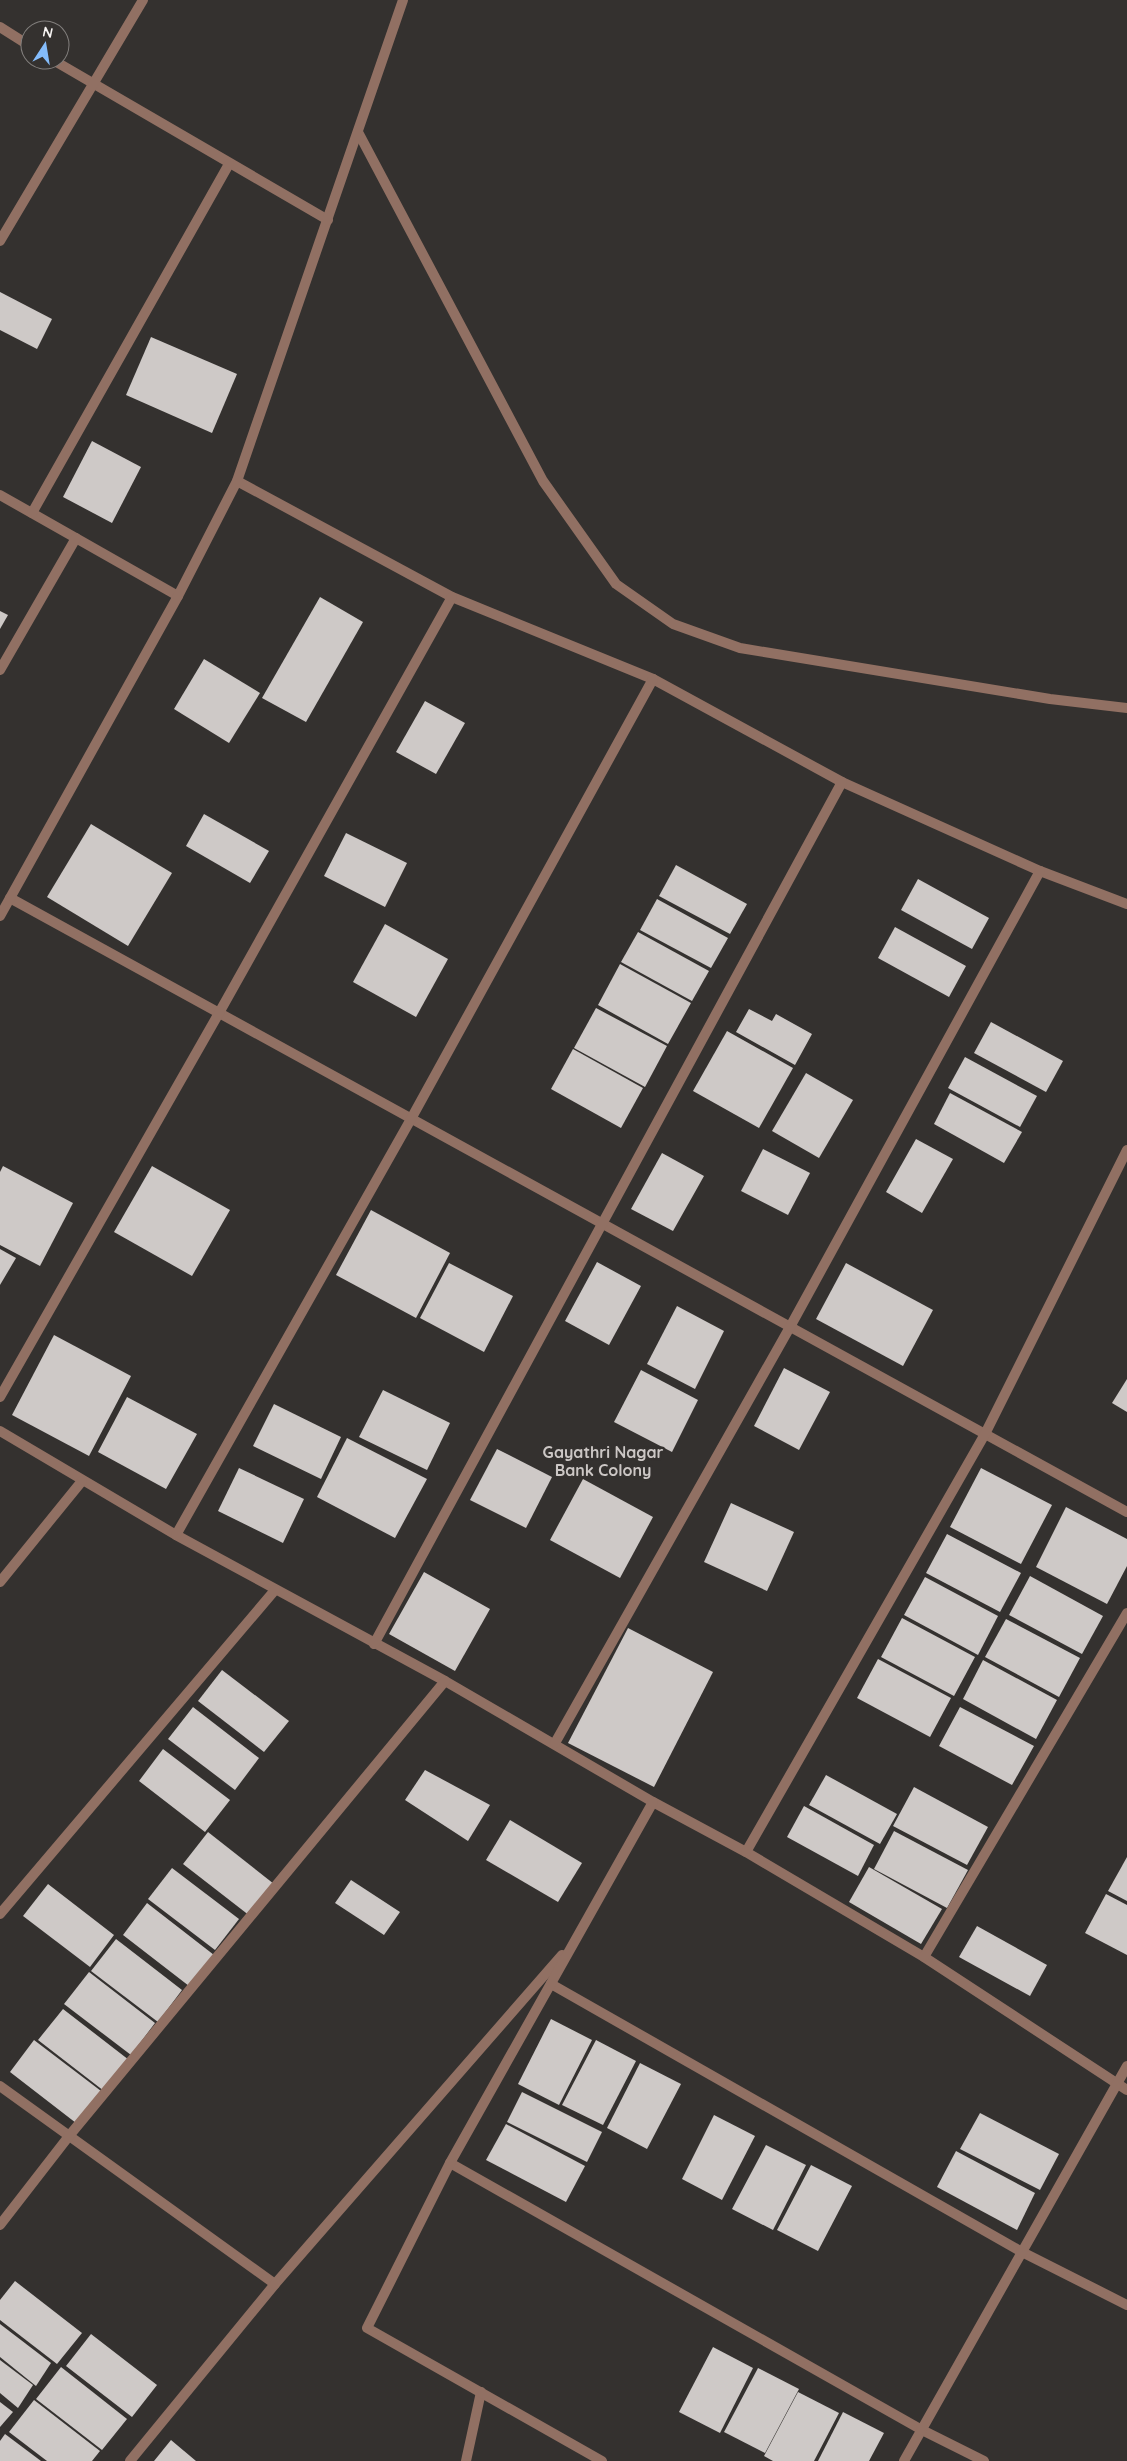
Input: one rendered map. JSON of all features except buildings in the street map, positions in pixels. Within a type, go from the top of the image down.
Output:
[{"type":"street","points":[[0,242],[143,0]]},
{"type":"street","points":[[0,916],[178,596],[237,481],[403,0]]},
{"type":"street","points":[[0,27],[20,40]]},
{"type":"street","points":[[69,70],[328,220]]},
{"type":"street","points":[[358,132],[543,481],[616,584],[673,624],[740,648],[1050,699],[1127,708]]},
{"type":"street","points":[[32,513],[229,164]]},
{"type":"street","points":[[237,481],[452,597],[653,678],[842,782],[1040,871],[1127,904]]},
{"type":"street","points":[[0,495],[178,596]]},
{"type":"street","points":[[0,670],[76,538]]},
{"type":"street","points":[[0,1396],[219,1013],[452,597]]},
{"type":"street","points":[[176,1535],[411,1118],[653,678]]},
{"type":"street","points":[[374,1644],[842,782]]},
{"type":"street","points":[[555,1743],[790,1327],[1040,871]]},
{"type":"street","points":[[10,898],[1127,1512]]},
{"type":"street","points":[[746,1852],[985,1434],[1127,1150]]},
{"type":"street","points":[[0,1431],[176,1535],[445,1681],[555,1743],[653,1802],[746,1852],[924,1957],[1127,2090]]},
{"type":"street","points":[[0,1582],[82,1481]]},
{"type":"street","points":[[0,1914],[275,1590]]},
{"type":"street","points":[[924,1957],[1127,1613]]},
{"type":"street","points":[[0,2224],[69,2136],[445,1681]]},
{"type":"street","points":[[602,2461],[367,2328],[450,2164],[653,1802]]},
{"type":"street","points":[[130,2461],[275,2284],[576,1940]]},
{"type":"street","points":[[551,1984],[1022,2252],[1127,2305]]},
{"type":"street","points":[[904,2461],[1127,2066]]},
{"type":"street","points":[[0,2086],[275,2284]]},
{"type":"street","points":[[450,2164],[922,2430],[984,2461]]},
{"type":"street","points":[[466,2461],[481,2392]]},
{"type":"district","name":"Gayathri Nagar Bank Colony","points":[[603,1461]]}]
